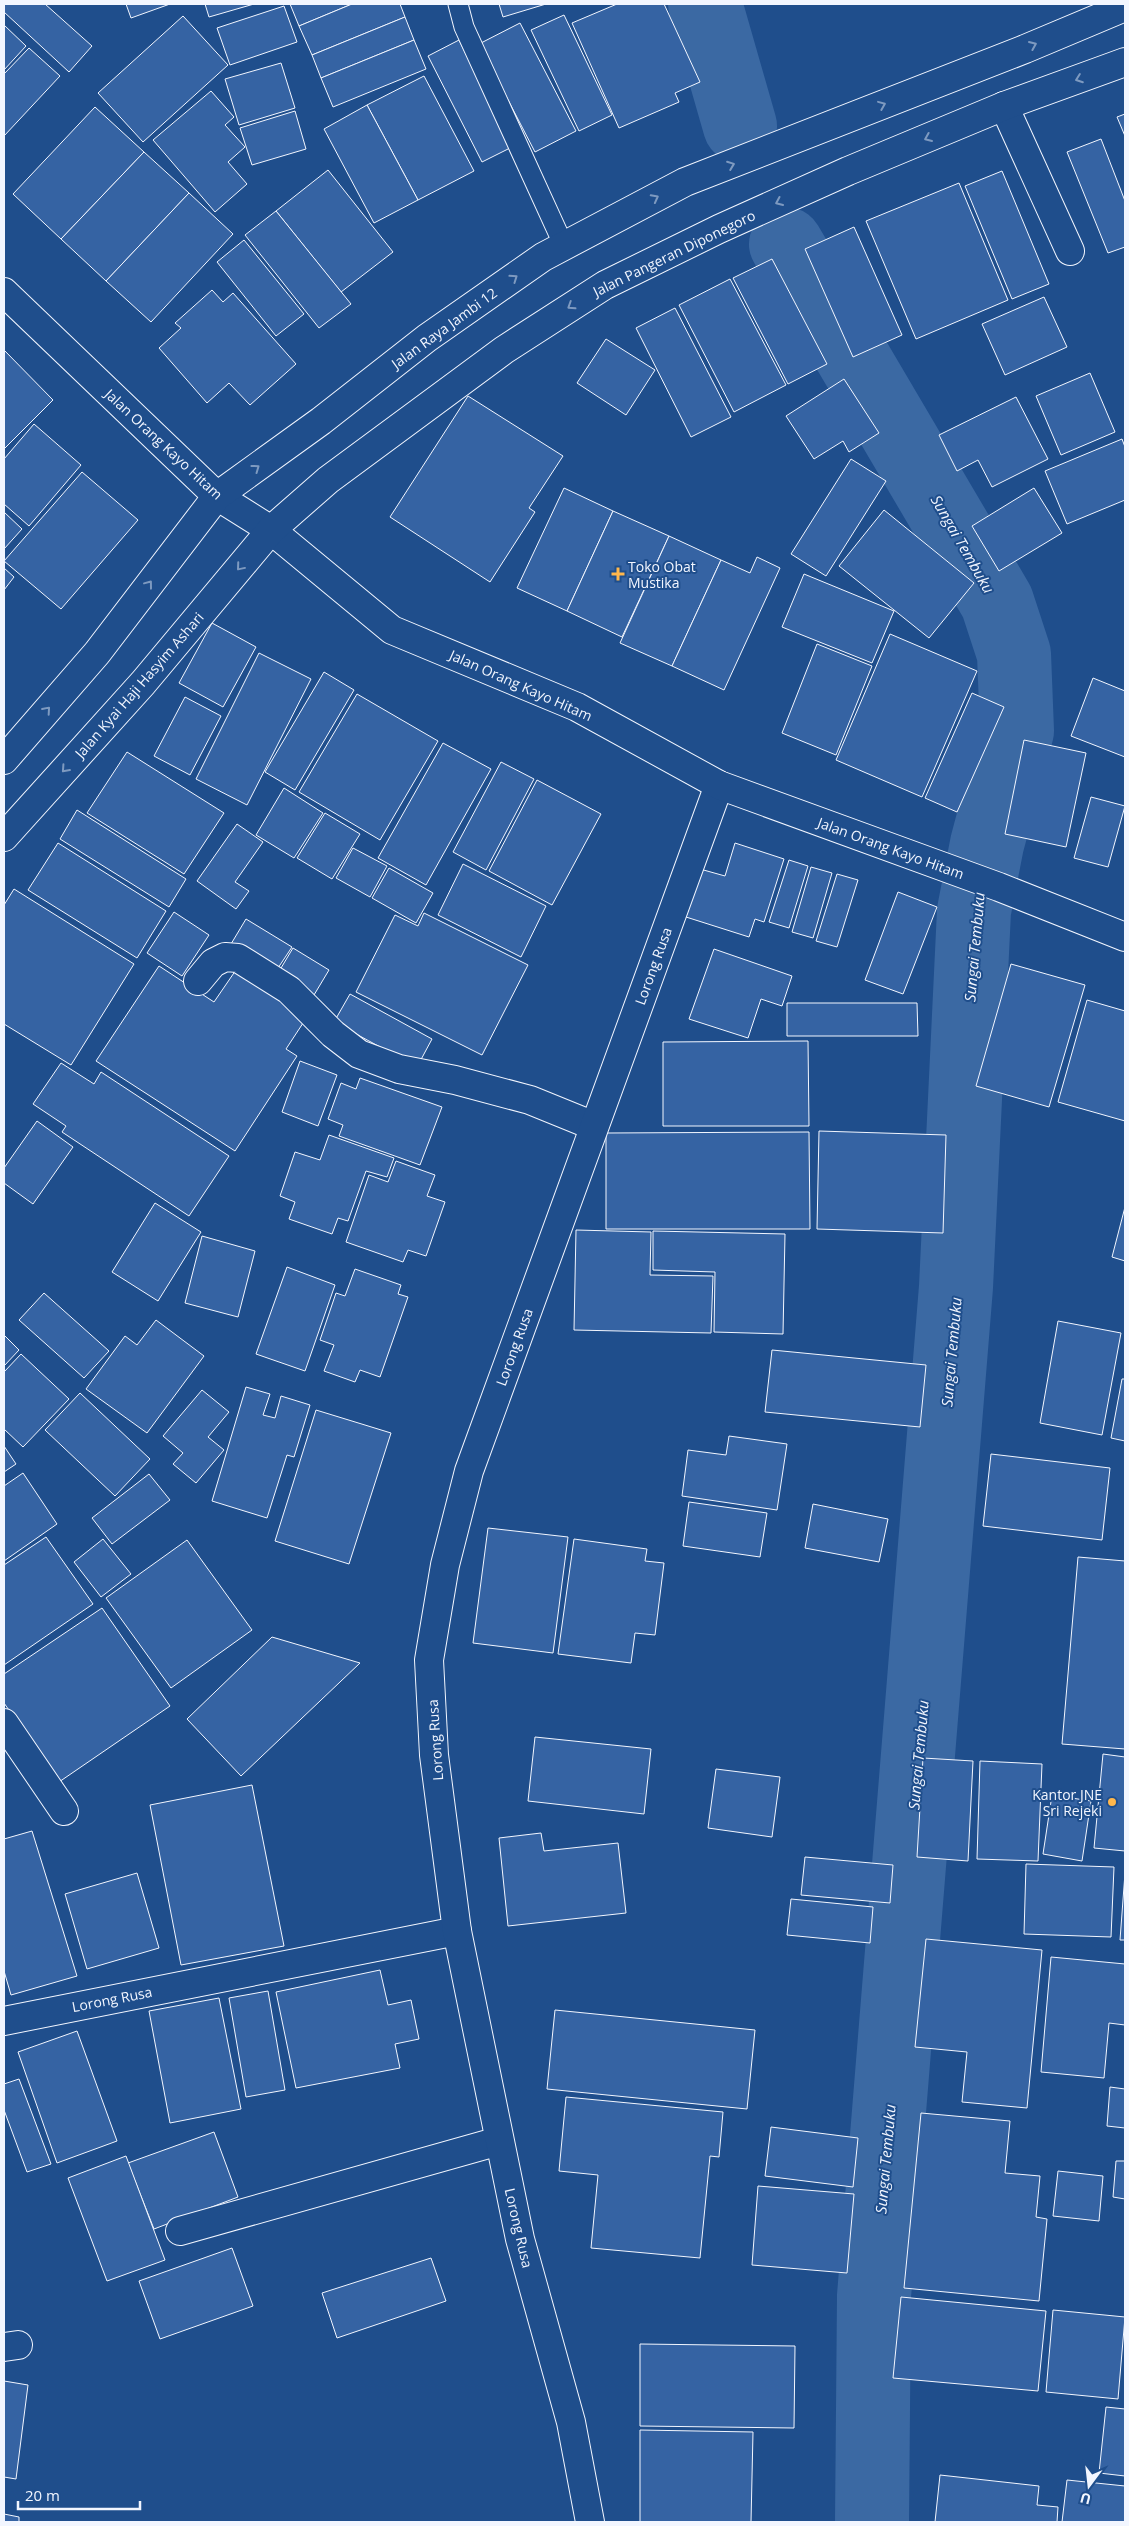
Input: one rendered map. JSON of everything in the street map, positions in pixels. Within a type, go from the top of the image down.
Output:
[{"type":"main road","name":"Jalan Raya Jambi 12","points":[[4,760],[97,653],[217,496],[321,421],[428,338],[543,257],[685,182],[1025,49],[1125,6]]},
{"type":"main road","name":"Jalan Pangeran Diponegoro","points":[[271,530],[328,480],[504,350],[605,285],[744,217],[1004,106],[1125,62]]},
{"type":"main road","points":[[1004,106],[1070,251]]},
{"type":"main road","name":"Jalan Orang Kayo Hitam","points":[[4,292],[217,496],[271,530],[392,630],[577,707],[719,785],[999,887],[1125,937]]},
{"type":"main road","name":"Jalan Kyai Haji Hasyim Ashari","points":[[4,837],[143,683],[271,530]]},
{"type":"main road","name":"Lorong Rusa","points":[[590,2522],[571,2422],[520,2239],[457,1931],[434,1755],[430,1660],[444,1574],[469,1472],[719,785]]},
{"type":"main road","points":[[198,981],[214,963],[225,957],[238,958],[289,990],[333,1034],[360,1054],[399,1069],[455,1080],[530,1100],[594,1126]]},
{"type":"main road","points":[[4,1723],[64,1811]]},
{"type":"main road","name":"Lorong Rusa","points":[[4,2021],[457,1931]]},
{"type":"main road","points":[[180,2231],[499,2141]]},
{"type":"lane","points":[[458,4],[464,26],[564,246]]},
{"type":"building","points":[[4,4],[45,4],[92,46],[69,72],[4,12]]},
{"type":"building","points":[[126,4],[170,4],[131,18]]},
{"type":"building","points":[[205,4],[254,4],[209,17]]},
{"type":"building","points":[[290,4],[352,4],[299,26]]},
{"type":"building","points":[[352,4],[400,4],[405,17],[312,55],[299,26]]},
{"type":"building","points":[[499,4],[546,4],[503,17]]},
{"type":"building","points":[[617,4],[664,4],[700,82],[675,93],[679,102],[619,128],[572,23]]},
{"type":"building","points":[[284,6],[297,42],[230,65],[217,28]]},
{"type":"building","points":[[564,15],[612,115],[579,131],[531,30]]},
{"type":"building","points":[[183,16],[228,65],[143,142],[98,93]]},
{"type":"building","points":[[405,17],[414,40],[321,78],[312,55]]},
{"type":"building","points":[[520,23],[576,131],[535,152],[479,44]]},
{"type":"building","points":[[4,25],[26,46],[4,70]]},
{"type":"building","points":[[414,40],[426,69],[333,107],[321,78]]},
{"type":"building","points":[[459,40],[512,147],[482,162],[428,56]]},
{"type":"building","points":[[29,48],[60,76],[4,136],[4,74]]},
{"type":"building","points":[[281,63],[295,108],[239,125],[225,79]]},
{"type":"building","points":[[424,76],[474,171],[418,200],[367,105]]},
{"type":"building","points":[[211,91],[234,117],[225,125],[245,147],[228,162],[247,184],[215,212],[153,140]]},
{"type":"building","points":[[367,105],[418,200],[374,223],[324,129]]},
{"type":"building","points":[[95,107],[144,152],[61,239],[13,194]]},
{"type":"building","points":[[295,111],[306,149],[252,165],[240,128]]},
{"type":"building","points":[[1125,114],[1125,136],[1117,117]]},
{"type":"building","points":[[1101,139],[1125,201],[1125,247],[1108,253],[1067,152]]},
{"type":"building","points":[[144,152],[189,193],[106,281],[61,239]]},
{"type":"building","points":[[328,170],[393,252],[341,292],[276,211]]},
{"type":"building","points":[[1002,171],[1049,284],[1012,299],[965,186]]},
{"type":"building","points":[[959,183],[1008,300],[916,339],[866,221]]},
{"type":"building","points":[[189,193],[233,234],[151,322],[106,281]]},
{"type":"building","points":[[276,211],[351,304],[319,328],[245,235]]},
{"type":"building","points":[[854,227],[902,335],[853,357],[805,249]]},
{"type":"building","points":[[244,240],[304,314],[276,336],[217,262]]},
{"type":"building","points":[[772,259],[827,364],[788,384],[733,278]]},
{"type":"building","points":[[730,279],[786,385],[734,412],[679,305]]},
{"type":"building","points":[[212,290],[223,302],[233,293],[296,364],[250,405],[229,383],[207,403],[159,348],[181,328],[175,323]]},
{"type":"building","points":[[1044,297],[1067,347],[1005,375],[982,324]]},
{"type":"building","points":[[675,308],[731,417],[691,437],[636,328]]},
{"type":"building","points":[[606,339],[655,370],[626,415],[577,383]]},
{"type":"building","points":[[4,350],[53,400],[4,449]]},
{"type":"building","points":[[1090,373],[1115,432],[1061,455],[1036,396]]},
{"type":"building","points":[[844,379],[879,433],[849,452],[843,441],[814,459],[786,416]]},
{"type":"building","points":[[468,396],[563,456],[529,508],[535,512],[490,582],[390,517]]},
{"type":"building","points":[[1016,397],[1048,459],[992,487],[978,460],[957,471],[939,435]]},
{"type":"building","points":[[34,424],[81,465],[29,526],[4,504],[4,459]]},
{"type":"building","points":[[1122,439],[1125,447],[1125,500],[1067,524],[1045,471]]},
{"type":"building","points":[[851,459],[886,481],[826,576],[791,554]]},
{"type":"building","points":[[82,472],[138,520],[61,609],[4,561]]},
{"type":"building","points":[[564,488],[613,511],[567,611],[517,588]]},
{"type":"building","points":[[1034,488],[1062,533],[999,571],[972,526]]},
{"type":"building","points":[[884,510],[974,583],[929,638],[839,566]]},
{"type":"building","name":"Toko Obat Mustika","points":[[613,511],[669,536],[622,637],[567,611]]},
{"type":"building","points":[[4,512],[22,529],[4,549]]},
{"type":"building","points":[[669,536],[721,560],[672,666],[620,643]]},
{"type":"building","points":[[757,557],[780,568],[724,690],[672,666],[721,560],[750,573]]},
{"type":"building","points":[[4,568],[14,577],[4,590]]},
{"type":"building","points":[[804,574],[894,611],[872,663],[782,627]]},
{"type":"building","points":[[212,623],[256,647],[223,707],[179,683]]},
{"type":"building","points":[[890,634],[977,671],[922,797],[836,760]]},
{"type":"building","points":[[817,644],[872,666],[836,755],[782,733]]},
{"type":"building","points":[[259,653],[311,679],[247,805],[196,779]]},
{"type":"building","points":[[324,672],[354,690],[295,790],[265,772]]},
{"type":"building","points":[[1093,678],[1125,691],[1125,757],[1071,736]]},
{"type":"building","points":[[972,693],[1004,707],[957,812],[925,798]]},
{"type":"building","points":[[357,694],[438,741],[380,840],[299,792]]},
{"type":"building","points":[[185,697],[221,716],[190,775],[154,756]]},
{"type":"building","points":[[1024,740],[1086,753],[1066,847],[1005,834]]},
{"type":"building","points":[[443,743],[491,769],[426,885],[378,858]]},
{"type":"building","points":[[127,752],[224,813],[184,874],[87,813]]},
{"type":"building","points":[[501,762],[534,779],[486,870],[453,852]]},
{"type":"building","points":[[537,780],[601,814],[552,905],[489,871]]},
{"type":"building","points":[[284,788],[323,813],[294,858],[256,835]]},
{"type":"building","points":[[1091,797],[1125,806],[1108,867],[1074,858]]},
{"type":"building","points":[[77,810],[186,879],[169,907],[60,839]]},
{"type":"building","points":[[325,813],[360,834],[332,879],[297,858]]},
{"type":"building","points":[[237,824],[263,842],[235,882],[249,891],[236,909],[197,881]]},
{"type":"building","points":[[58,843],[166,911],[137,958],[28,890]]},
{"type":"building","points":[[735,843],[784,859],[764,922],[755,919],[749,937],[686,917],[700,869],[725,876]]},
{"type":"building","points":[[353,848],[387,866],[370,897],[336,878]]},
{"type":"building","points":[[789,860],[808,866],[789,928],[769,922]]},
{"type":"building","points":[[463,864],[546,906],[521,957],[438,915]]},
{"type":"building","points":[[811,867],[832,873],[813,938],[792,932]]},
{"type":"building","points":[[389,868],[433,893],[416,923],[372,898]]},
{"type":"building","points":[[837,874],[858,880],[837,947],[816,941]]},
{"type":"building","points":[[14,889],[134,964],[71,1065],[4,1024],[4,905]]},
{"type":"building","points":[[898,892],[937,907],[903,994],[865,980]]},
{"type":"building","points":[[174,912],[209,935],[182,976],[147,953]]},
{"type":"building","points":[[424,913],[528,965],[482,1055],[356,992],[395,915],[418,926]]},
{"type":"building","points":[[246,919],[292,947],[276,971],[231,944]]},
{"type":"building","points":[[293,948],[329,970],[314,995],[278,973]]},
{"type":"building","points":[[714,949],[792,976],[782,1006],[761,999],[748,1038],[689,1019]]},
{"type":"building","points":[[1011,964],[1085,985],[1049,1107],[976,1086]]},
{"type":"building","points":[[159,966],[214,1002],[238,967],[309,1014],[286,1049],[297,1056],[235,1151],[96,1061]]},
{"type":"building","points":[[350,994],[432,1039],[417,1067],[334,1022]]},
{"type":"building","points":[[1087,1000],[1125,1011],[1125,1121],[1058,1102]]},
{"type":"building","points":[[787,1003],[917,1003],[918,1036],[787,1036]]},
{"type":"building","points":[[808,1041],[809,1126],[663,1126],[663,1042]]},
{"type":"building","points":[[300,1061],[337,1075],[318,1126],[282,1112]]},
{"type":"building","points":[[61,1063],[94,1084],[101,1072],[229,1156],[189,1216],[62,1132],[66,1126],[33,1104]]},
{"type":"building","points":[[360,1078],[442,1107],[420,1165],[339,1136],[343,1125],[328,1119],[341,1083],[356,1089]]},
{"type":"building","points":[[37,1121],[73,1147],[33,1204],[4,1183],[4,1168]]},
{"type":"building","points":[[819,1131],[946,1135],[943,1233],[817,1229]]},
{"type":"building","points":[[809,1132],[810,1229],[606,1229],[606,1133]]},
{"type":"building","points":[[329,1135],[394,1158],[387,1177],[366,1171],[348,1221],[338,1218],[332,1234],[289,1219],[295,1202],[280,1196],[295,1152],[320,1160]]},
{"type":"building","points":[[396,1161],[435,1175],[427,1196],[445,1202],[426,1256],[408,1250],[403,1262],[346,1242],[369,1175],[388,1182]]},
{"type":"building","points":[[155,1203],[201,1232],[158,1301],[112,1272]]},
{"type":"building","points":[[1125,1207],[1125,1261],[1112,1257]]},
{"type":"building","points":[[576,1230],[651,1232],[650,1275],[713,1276],[711,1333],[574,1330]]},
{"type":"building","points":[[653,1231],[785,1234],[783,1334],[714,1332],[715,1272],[653,1270]]},
{"type":"building","points":[[202,1236],[255,1251],[238,1317],[185,1303]]},
{"type":"building","points":[[287,1267],[335,1285],[305,1371],[256,1354]]},
{"type":"building","points":[[355,1269],[401,1285],[398,1294],[408,1297],[380,1377],[360,1370],[355,1382],[324,1371],[334,1345],[320,1340],[336,1293],[345,1296]]},
{"type":"building","points":[[44,1293],[109,1351],[84,1378],[19,1320]]},
{"type":"building","points":[[156,1320],[204,1356],[147,1433],[86,1389],[125,1336],[137,1345]]},
{"type":"building","points":[[1058,1321],[1121,1333],[1102,1435],[1040,1423]]},
{"type":"building","points":[[4,1335],[19,1350],[4,1366]]},
{"type":"building","points":[[772,1350],[926,1365],[920,1427],[765,1412]]},
{"type":"building","points":[[21,1354],[69,1399],[23,1447],[4,1429],[4,1372]]},
{"type":"building","points":[[1122,1379],[1125,1379],[1125,1441],[1111,1438]]},
{"type":"building","points":[[246,1387],[270,1394],[263,1415],[275,1418],[281,1396],[310,1405],[294,1457],[287,1455],[267,1518],[212,1501]]},
{"type":"building","points":[[202,1390],[229,1412],[208,1437],[224,1450],[196,1483],[173,1464],[183,1453],[163,1436]]},
{"type":"building","points":[[80,1393],[150,1459],[115,1496],[45,1430]]},
{"type":"building","points":[[316,1410],[391,1433],[349,1564],[275,1541]]},
{"type":"building","points":[[729,1436],[787,1444],[777,1510],[682,1496],[688,1450],[726,1455]]},
{"type":"building","points":[[4,1446],[16,1464],[4,1472]]},
{"type":"building","points":[[991,1454],[1110,1468],[1102,1540],[983,1526]]},
{"type":"building","points":[[23,1473],[57,1524],[4,1561],[4,1486]]},
{"type":"building","points":[[149,1474],[170,1500],[112,1544],[92,1518]]},
{"type":"building","points":[[689,1502],[767,1513],[760,1557],[683,1546]]},
{"type":"building","points":[[813,1504],[888,1519],[879,1562],[805,1548]]},
{"type":"building","points":[[488,1528],[568,1537],[553,1653],[473,1643]]},
{"type":"building","points":[[46,1537],[93,1604],[4,1665],[4,1565]]},
{"type":"building","points":[[103,1539],[131,1574],[101,1597],[74,1562]]},
{"type":"building","points":[[574,1539],[647,1549],[645,1561],[664,1563],[655,1635],[635,1633],[631,1663],[558,1654]]},
{"type":"building","points":[[187,1540],[252,1630],[171,1688],[106,1598]]},
{"type":"building","points":[[1078,1557],[1125,1561],[1125,1749],[1062,1744]]},
{"type":"building","points":[[102,1608],[170,1706],[59,1782],[4,1703],[4,1674]]},
{"type":"building","points":[[272,1637],[360,1663],[241,1776],[187,1719]]},
{"type":"building","points":[[535,1737],[651,1749],[644,1814],[528,1801]]},
{"type":"building","name":"Kantor JNE Sri Rejeki","points":[[1103,1754],[1125,1757],[1125,1851],[1094,1848]]},
{"type":"building","points":[[923,1758],[973,1761],[968,1861],[917,1857]]},
{"type":"building","points":[[980,1761],[1042,1764],[1038,1861],[977,1859]]},
{"type":"building","points":[[716,1769],[780,1777],[772,1837],[708,1828]]},
{"type":"building","points":[[252,1785],[284,1946],[181,1965],[150,1805]]},
{"type":"building","points":[[1052,1795],[1091,1801],[1082,1861],[1043,1854]]},
{"type":"building","points":[[32,1831],[77,1976],[11,1995],[4,1971],[4,1839]]},
{"type":"building","points":[[541,1833],[544,1851],[618,1843],[626,1913],[508,1926],[499,1838]]},
{"type":"building","points":[[805,1857],[893,1865],[890,1903],[801,1895]]},
{"type":"building","points":[[1026,1864],[1114,1867],[1111,1937],[1024,1934]]},
{"type":"building","points":[[137,1873],[159,1948],[87,1969],[65,1894]]},
{"type":"building","points":[[1125,1873],[1125,1940],[1120,1940]]},
{"type":"building","points":[[791,1899],[873,1907],[870,1943],[787,1935]]},
{"type":"building","points":[[926,1939],[1042,1950],[1027,2108],[962,2102],[967,2052],[915,2047]]},
{"type":"building","points":[[1051,1957],[1125,1964],[1125,2025],[1109,2023],[1104,2078],[1041,2072]]},
{"type":"building","points":[[380,1970],[388,2005],[411,2000],[419,2039],[395,2044],[400,2068],[296,2088],[276,1992]]},
{"type":"building","points":[[268,1991],[285,2090],[246,2097],[229,1998]]},
{"type":"building","points":[[219,1998],[241,2109],[170,2123],[149,2011]]},
{"type":"building","points":[[555,2010],[755,2030],[747,2109],[547,2089]]},
{"type":"building","points":[[77,2031],[117,2141],[57,2163],[18,2052]]},
{"type":"building","points":[[19,2079],[51,2164],[27,2172],[4,2110],[4,2084]]},
{"type":"building","points":[[1110,2087],[1125,2089],[1125,2128],[1107,2126]]},
{"type":"building","points":[[566,2097],[723,2112],[719,2157],[710,2156],[700,2258],[591,2248],[598,2175],[559,2171]]},
{"type":"building","points":[[921,2113],[1010,2121],[1005,2173],[1040,2176],[1036,2217],[1047,2219],[1039,2301],[904,2288]]},
{"type":"building","points":[[771,2127],[858,2138],[853,2187],[765,2176]]},
{"type":"building","points":[[214,2132],[238,2197],[154,2229],[128,2163]]},
{"type":"building","points":[[126,2156],[165,2260],[107,2281],[68,2178]]},
{"type":"building","points":[[1116,2161],[1125,2161],[1125,2199],[1113,2197]]},
{"type":"building","points":[[1058,2171],[1103,2176],[1099,2221],[1053,2216]]},
{"type":"building","points":[[758,2186],[854,2194],[847,2273],[752,2265]]},
{"type":"building","points":[[232,2248],[253,2306],[160,2339],[139,2281]]},
{"type":"building","points":[[431,2258],[446,2301],[337,2338],[322,2293]]},
{"type":"building","points":[[901,2297],[1046,2311],[1038,2391],[893,2378]]},
{"type":"building","points":[[1053,2310],[1125,2317],[1118,2399],[1046,2392]]},
{"type":"building","points":[[640,2344],[795,2346],[794,2428],[640,2426]]},
{"type":"building","points":[[4,2381],[28,2385],[16,2479],[4,2477]]},
{"type":"building","points":[[1106,2407],[1125,2409],[1125,2476],[1099,2473]]},
{"type":"building","points":[[640,2430],[753,2432],[751,2522],[640,2522]]},
{"type":"building","points":[[940,2475],[1039,2486],[1037,2505],[1058,2507],[1057,2522],[935,2522]]},
{"type":"building","points":[[1067,2480],[1125,2486],[1125,2522],[1062,2522]]},
{"type":"building","points":[[4,2514],[19,2517],[19,2522],[4,2522]]},
{"type":"waterway","name":"Sungai Tembuku","points":[[705,4],[740,126]]},
{"type":"waterway","name":"Sungai Tembuku","points":[[786,244],[997,602],[1014,654],[1017,731],[987,844],[974,911],[956,1287],[874,2296],[872,2522]]},
{"type":"place","name":"Toko Obat Mustika","points":[[618,574]]},
{"type":"place","name":"Kantor JNE Sri Rejeki","points":[[1112,1802]]}]
